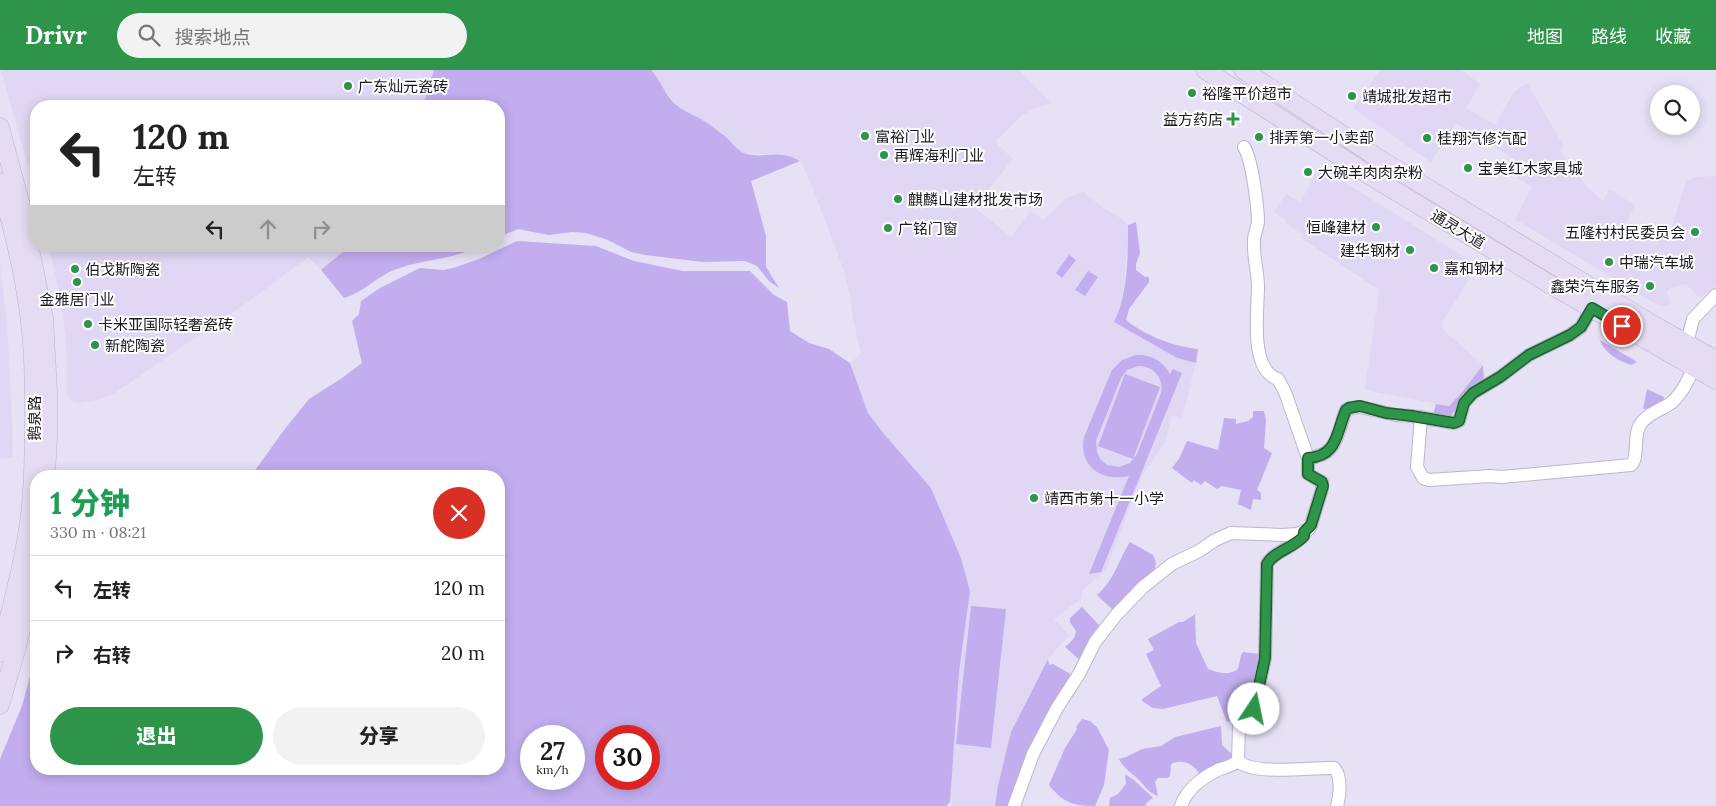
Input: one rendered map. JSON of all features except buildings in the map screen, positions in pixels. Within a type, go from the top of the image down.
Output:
[{"type":"main road","name":"通灵大道","points":[[1205,70],[1369,175],[1716,380]]},
{"type":"main road","name":"通灵大道","points":[[1243,70],[1263,75],[1378,158],[1647,321],[1716,360]]},
{"type":"main road","name":"鹅泉路","points":[[0,127],[22,209],[30,249]]},
{"type":"main road","name":"鹅泉路","points":[[0,182],[19,260],[30,320],[33,364],[33,470]]},
{"type":"main road","name":"鹅泉路","points":[[31,252],[44,318],[48,398],[46,470]]},
{"type":"main road","name":"鹅泉路","points":[[0,654],[18,584],[30,505]]},
{"type":"main road","points":[[0,705],[17,647],[30,588]]},
{"type":"street","points":[[1014,806],[1030,762],[1057,708],[1079,674],[1095,642],[1117,614],[1143,587],[1172,564],[1231,533],[1297,534],[1304,532],[1311,525],[1323,486],[1322,482],[1308,474],[1308,458],[1282,384],[1278,378],[1267,373],[1261,359],[1256,337],[1258,284],[1254,240],[1258,215],[1250,162],[1244,147]]},
{"type":"street","points":[[1687,343],[1693,319],[1716,295]]},
{"type":"street","points":[[1308,458],[1324,455],[1331,448],[1349,408],[1360,406],[1386,413],[1454,423],[1459,421],[1464,403],[1473,393],[1500,377],[1529,355],[1570,335],[1581,327],[1592,308]]},
{"type":"street","points":[[1421,417],[1417,467],[1423,478],[1429,480],[1502,477],[1630,465],[1635,460],[1637,430],[1640,424],[1646,418],[1672,402],[1680,394],[1694,368]]},
{"type":"street","points":[[1238,761],[1239,726],[1251,715],[1254,709],[1264,663],[1267,564],[1270,558],[1298,542],[1304,536],[1304,532]]},
{"type":"street","points":[[1181,806],[1185,795],[1197,782],[1213,772],[1238,761]]},
{"type":"street","points":[[1238,761],[1241,764],[1258,769],[1334,768],[1338,774],[1339,800],[1337,806]]},
{"type":"shaded area","points":[[1,70],[434,70],[425,100],[30,100],[30,174]]},
{"type":"shaded area","points":[[434,70],[651,70],[675,104],[727,138],[741,152],[752,155],[785,155],[800,161],[751,181],[766,236],[766,267],[779,288],[769,281],[757,266],[745,261],[703,262],[645,255],[631,252],[608,240],[586,233],[572,232],[549,235],[518,229],[505,234],[505,100],[425,100]]},
{"type":"shaded area","name":"靖西市第十一小学","points":[[651,70],[1019,70],[1052,103],[1031,110],[1021,116],[995,142],[1013,159],[974,207],[1011,237],[1030,211],[1044,220],[1066,198],[1083,192],[1119,217],[1128,225],[1128,238],[1124,287],[1118,315],[1114,322],[1177,358],[1196,363],[1182,419],[1171,415],[1166,441],[1142,476],[1107,568],[1082,591],[1082,598],[1054,619],[1069,635],[1048,659],[1026,702],[998,786],[995,806],[951,806],[952,764],[959,672],[970,591],[961,558],[931,488],[868,413],[850,363],[861,354],[844,271],[801,161],[782,154],[744,153],[727,139],[675,104]]},
{"type":"shaded area","points":[[1380,70],[1461,70],[1480,84],[1466,108],[1495,125],[1514,92],[1527,83],[1561,141],[1563,146],[1561,151],[1565,159],[1573,165],[1584,184],[1603,201],[1610,190],[1635,205],[1624,227],[1633,233],[1655,224],[1671,240],[1676,238],[1672,226],[1685,185],[1696,177],[1716,176],[1716,285],[1702,297],[1698,296],[1686,284],[1673,287],[1667,292],[1670,303],[1667,306],[1656,304],[1515,219],[1532,187],[1516,177],[1522,164],[1456,123],[1431,162],[1353,108]]},
{"type":"shaded area","points":[[1320,167],[1477,265],[1442,326],[1444,331],[1483,365],[1463,391],[1448,406],[1365,390],[1379,293],[1378,289],[1301,238],[1303,235],[1274,212],[1286,194],[1300,202]]},
{"type":"shaded area","points":[[1136,222],[1140,253],[1136,270],[1145,277],[1149,277],[1149,282],[1129,309],[1126,320],[1142,331],[1160,339],[1180,346],[1198,349],[1196,363],[1177,358],[1114,322],[1125,287],[1128,225]]},
{"type":"shaded area","points":[[517,241],[596,246],[634,261],[683,271],[750,271],[774,295],[787,302],[790,331],[809,343],[829,349],[850,363],[868,413],[931,488],[961,558],[970,591],[959,672],[950,802],[946,806],[0,806],[0,759],[22,706],[30,676],[30,775],[505,775],[505,470],[255,470],[309,399],[362,363],[352,321],[359,314],[361,301],[380,288],[420,268],[444,270],[479,259],[494,252],[505,252],[505,247]]},
{"type":"shaded area","points":[[50,252],[343,252],[321,270],[308,257],[252,299],[113,394],[101,399],[77,403],[71,401],[67,394],[66,338],[59,291]]},
{"type":"shaded area","points":[[343,252],[466,252],[394,270],[351,296],[344,298],[321,270]]},
{"type":"shaded area","points":[[1069,255],[1076,260],[1062,278],[1056,273]]},
{"type":"shaded area","points":[[0,265],[7,325],[13,441],[12,457],[0,458]]},
{"type":"shaded area","points":[[1088,271],[1098,277],[1085,296],[1075,290]]},
{"type":"shaded area","points":[[1600,340],[1637,362],[1631,365],[1622,362],[1605,349]]},
{"type":"shaded area","points":[[1136,355],[1152,357],[1160,362],[1170,374],[1173,369],[1182,373],[1101,572],[1089,574],[1129,476],[1110,477],[1094,470],[1085,457],[1083,448],[1084,437],[1112,370],[1122,360]],"holes":[[[1138,366],[1157,374],[1161,382],[1161,393],[1137,454],[1130,463],[1119,467],[1107,465],[1100,459],[1096,441],[1121,378],[1127,370]]]},
{"type":"shaded area","points":[[1483,365],[1484,381],[1458,405],[1451,416],[1433,416],[1436,404],[1449,406]]},
{"type":"shaded area","points":[[1125,374],[1160,387],[1133,459],[1098,446]]},
{"type":"shaded area","points":[[1647,389],[1664,397],[1663,404],[1658,408],[1643,409]]},
{"type":"shaded area","points":[[1253,411],[1264,411],[1266,420],[1264,448],[1272,453],[1257,490],[1261,493],[1261,500],[1253,499],[1251,510],[1238,504],[1241,490],[1222,486],[1217,489],[1205,481],[1201,485],[1194,480],[1192,483],[1172,468],[1179,459],[1187,441],[1218,450],[1224,418],[1236,419],[1236,424],[1248,421],[1253,417]]},
{"type":"shaded area","points":[[1130,542],[1153,555],[1156,563],[1153,575],[1114,611],[1097,595],[1108,583]]},
{"type":"shaded area","points":[[971,606],[1006,609],[991,748],[956,744]]},
{"type":"shaded area","points":[[1082,607],[1100,626],[1091,637],[1082,662],[1065,647],[1074,638],[1076,631],[1070,622],[1070,618]]},
{"type":"shaded area","points":[[1197,613],[1195,615],[1196,643],[1208,669],[1219,673],[1230,673],[1238,669],[1243,652],[1261,654],[1248,711],[1240,717],[1227,722],[1217,696],[1163,709],[1153,708],[1142,701],[1142,699],[1161,686],[1146,654],[1154,650],[1148,639]]},
{"type":"shaded area","points":[[1048,659],[1049,665],[1053,664],[1072,675],[1008,806],[995,806],[1011,732]]},
{"type":"shaded area","points":[[1082,719],[1090,721],[1097,727],[1109,750],[1104,785],[1095,806],[1075,804],[1064,800],[1049,785],[1065,748]]},
{"type":"shaded area","points":[[1221,726],[1222,745],[1233,755],[1233,758],[1200,776],[1195,768],[1188,763],[1175,762],[1171,764],[1170,776],[1158,778],[1155,782],[1158,796],[1147,789],[1119,759],[1142,749],[1161,746],[1175,737]]},
{"type":"shaded area","points":[[1125,774],[1153,798],[1145,806],[1109,806],[1110,798],[1118,794],[1126,784]]},
{"type":"place","name":"广东灿元瓷砖","points":[[348,86]]},
{"type":"place","name":"裕隆平价超市","points":[[1192,93]]},
{"type":"place","name":"靖城批发超市","points":[[1352,96]]},
{"type":"place","name":"益方药店","points":[[1233,119]]},
{"type":"place","name":"富裕门业","points":[[865,136]]},
{"type":"place","name":"排弄第一小卖部","points":[[1259,137]]},
{"type":"place","name":"桂翔汽修汽配","points":[[1427,138]]},
{"type":"place","name":"再辉海利门业","points":[[884,155]]},
{"type":"place","name":"宝美红木家具城","points":[[1468,168]]},
{"type":"place","name":"大碗羊肉肉杂粉","points":[[1308,172]]},
{"type":"place","name":"麒麟山建材批发市场","points":[[898,199]]},
{"type":"place","name":"恒峰建材","points":[[1376,227]]},
{"type":"place","name":"广铭门窗","points":[[888,228]]},
{"type":"place","name":"五隆村村民委员会","points":[[1695,232]]},
{"type":"place","name":"建华钢材","points":[[1410,250]]},
{"type":"place","name":"中瑞汽车城","points":[[1609,262]]},
{"type":"place","name":"嘉和钢材","points":[[1434,268]]},
{"type":"place","name":"伯戈斯陶瓷","points":[[75,269]]},
{"type":"place","name":"金雅居门业","points":[[77,282]]},
{"type":"place","name":"鑫荣汽车服务","points":[[1650,286]]},
{"type":"place","name":"卡米亚国际轻奢瓷砖","points":[[88,324]]},
{"type":"place","name":"新舵陶瓷","points":[[95,345]]},
{"type":"place","name":"靖西市第十一小学","points":[[1034,498]]},
{"type":"route","points":[[1254,709],[1265,658],[1267,564],[1270,558],[1298,542],[1311,525],[1323,486],[1322,482],[1308,474],[1308,458],[1324,455],[1331,448],[1338,436],[1346,410],[1360,406],[1396,415],[1454,423],[1459,421],[1461,409],[1473,393],[1500,377],[1529,355],[1570,335],[1581,327],[1592,308],[1622,326]]}]
